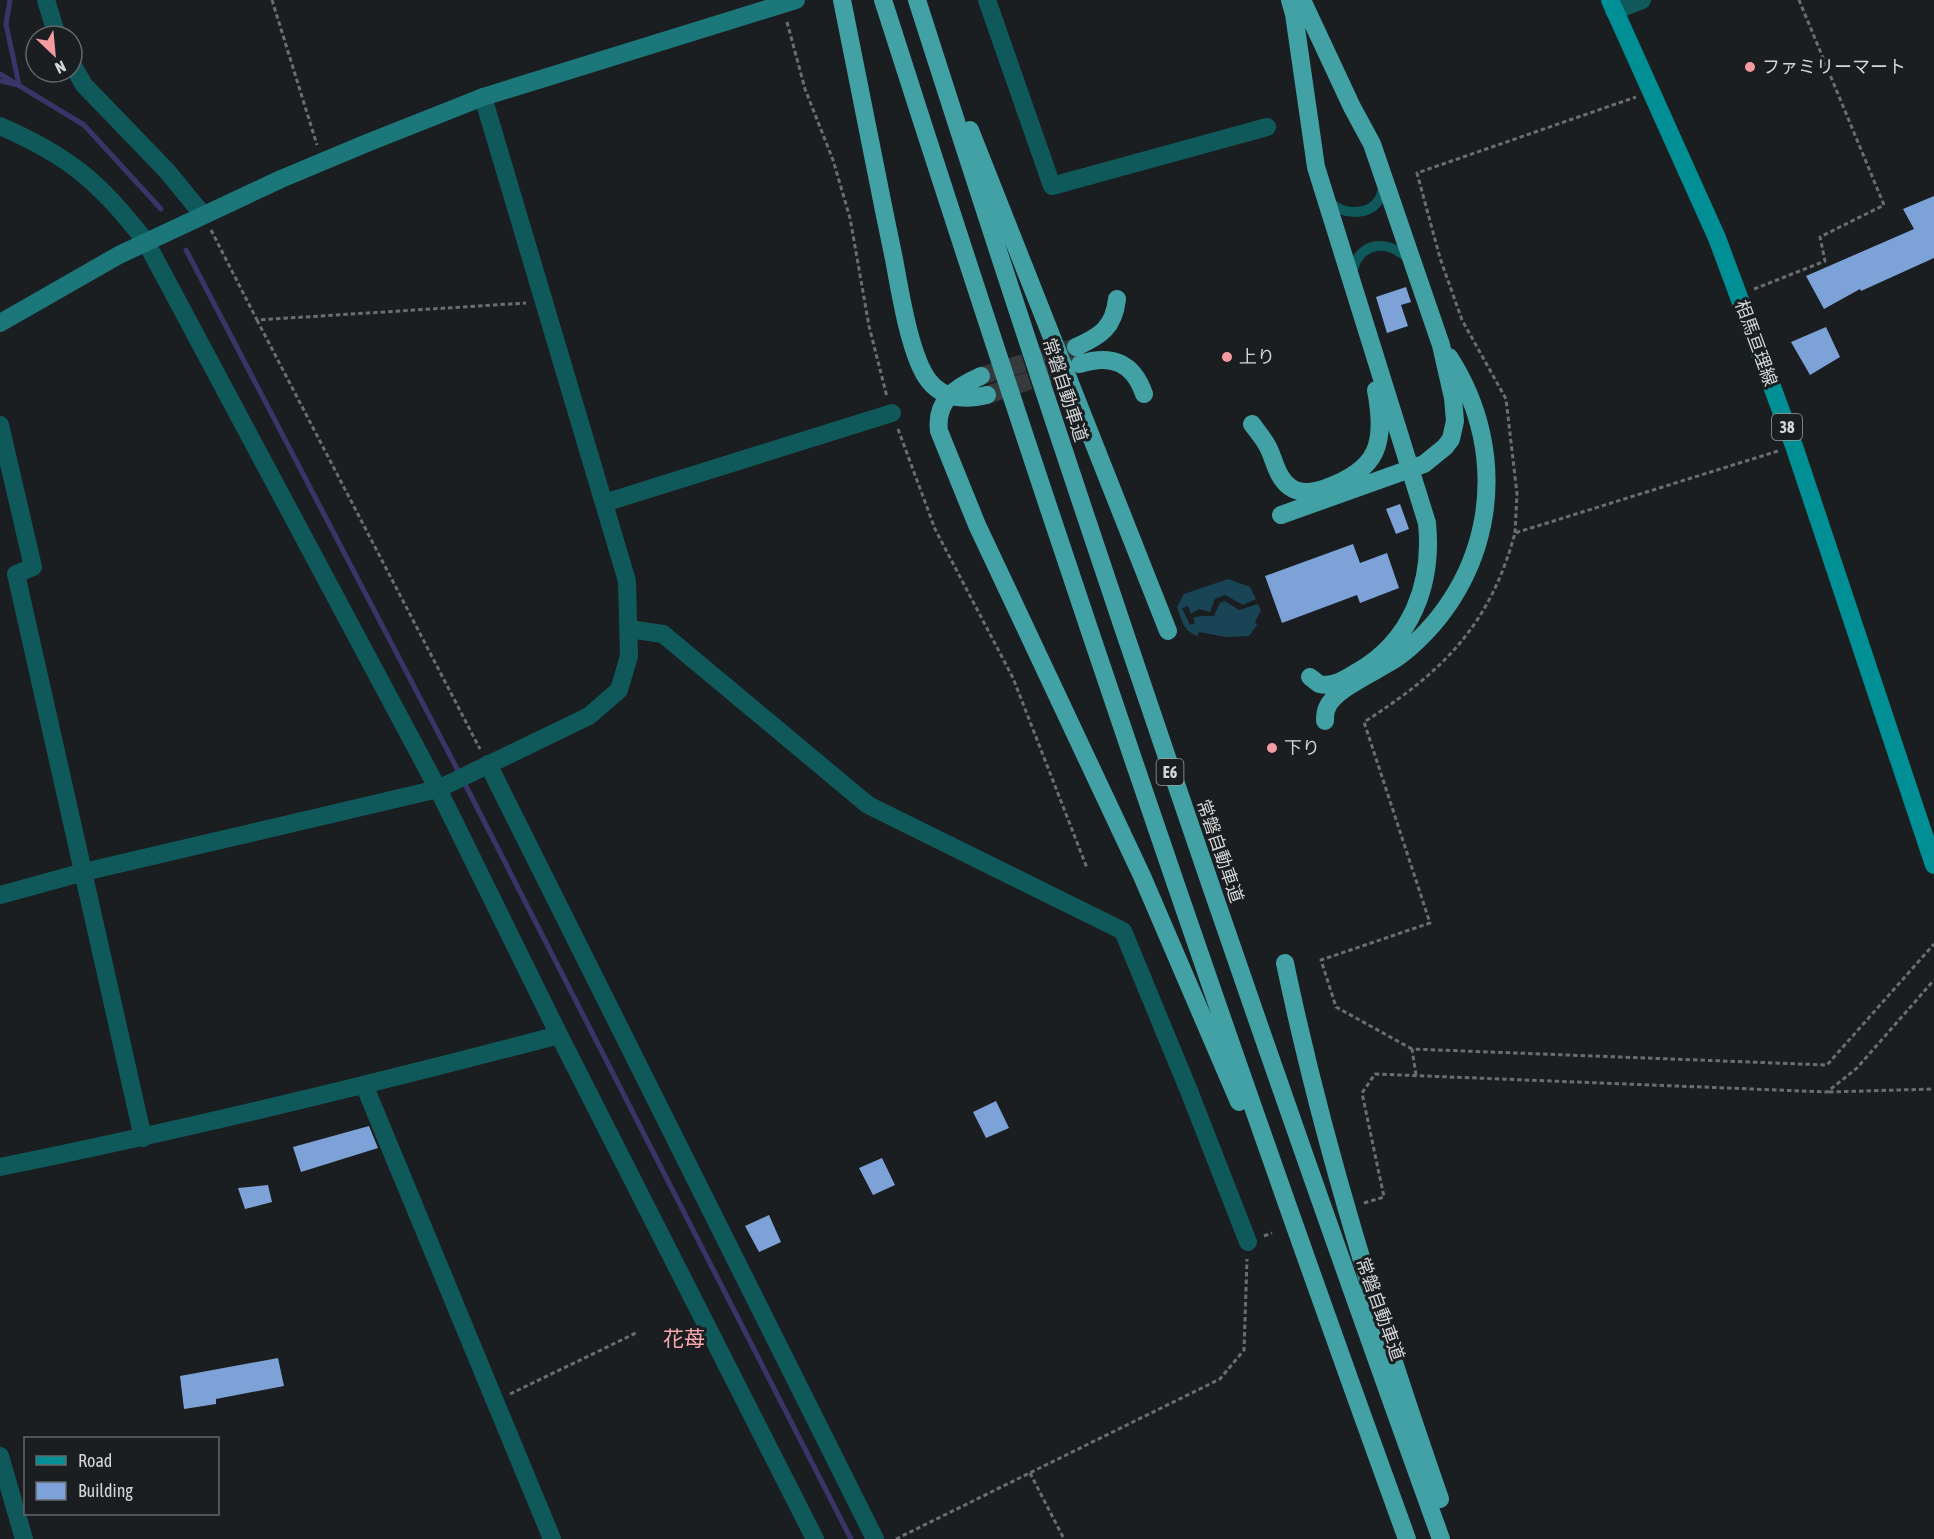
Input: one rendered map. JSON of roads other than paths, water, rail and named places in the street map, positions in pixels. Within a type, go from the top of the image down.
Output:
[{"type":"highway","points":[[842,0],[905,313],[920,367],[936,390],[949,396],[973,398],[987,395]]},
{"type":"highway","name":"E6","points":[[884,0],[1029,453],[1151,816],[1316,1289],[1407,1539]]},
{"type":"highway","points":[[918,0],[1168,631]]},
{"type":"highway","name":"常磐自動車道","points":[[918,0],[1049,410],[1182,806],[1441,1539]]},
{"type":"highway","points":[[1290,0],[1316,167],[1411,470],[1426,523],[1429,548],[1427,576],[1412,618],[1398,638],[1365,668],[1328,686],[1318,684],[1310,677]]},
{"type":"highway","points":[[1281,515],[1411,470],[1438,455],[1454,430],[1453,398],[1441,345],[1385,180],[1372,144],[1352,107],[1302,0]]},
{"type":"highway","points":[[1117,299],[1111,324],[1078,355],[1123,362],[1133,370],[1144,394]]},
{"type":"highway","points":[[1325,721],[1327,707],[1335,697],[1400,656],[1425,634],[1447,606],[1466,575],[1477,545],[1486,512],[1485,443],[1478,414],[1464,381],[1441,345]]},
{"type":"highway","points":[[1252,424],[1267,446],[1279,473],[1292,488],[1299,492],[1317,491],[1356,475],[1370,461],[1378,441],[1379,411],[1375,359]]},
{"type":"highway","points":[[981,376],[957,388],[949,396],[938,419],[939,431],[977,525],[1142,876],[1201,1009],[1316,1289]]},
{"type":"highway","points":[[1285,963],[1309,1076],[1335,1170],[1401,1387],[1454,1539]]},
{"type":"main road","name":"相馬亘理線","points":[[1612,5],[1717,238],[1794,446],[1934,866]]},
{"type":"street","points":[[46,0],[53,24]]},
{"type":"street","points":[[987,0],[1052,186],[1267,127]]},
{"type":"street","points":[[1612,5],[1642,0]]},
{"type":"street","points":[[0,323],[146,242],[322,162],[483,97],[786,2]]},
{"type":"street","points":[[83,84],[167,171],[203,215]]},
{"type":"street","points":[[0,895],[84,872],[438,789],[589,716],[619,690],[629,656],[627,581],[546,302],[483,97]]},
{"type":"street","points":[[0,126],[51,150],[85,174],[114,201],[146,242],[438,789],[558,1035],[815,1539]]},
{"type":"street","points":[[604,503],[891,413]]},
{"type":"street","points":[[0,425],[33,567],[16,574],[143,1138]]},
{"type":"street","points":[[628,629],[663,634],[868,805],[1123,931],[1248,1242]]},
{"type":"street","points":[[488,764],[875,1539]]},
{"type":"street","points":[[0,1167],[143,1138],[365,1086],[558,1035]]},
{"type":"street","points":[[365,1086],[552,1539]]},
{"type":"street","points":[[0,1456],[24,1539]]},
{"type":"lane","points":[[1326,198],[1344,213],[1359,212],[1373,205],[1380,198],[1385,180]]},
{"type":"lane","points":[[1351,279],[1355,261],[1365,250],[1379,245],[1401,251],[1412,261]]},
{"type":"waterway","points":[[0,81],[19,85],[6,24],[10,0]]},
{"type":"waterway","points":[[0,74],[84,125],[161,209]]},
{"type":"waterway","points":[[186,250],[466,786],[851,1539]]},
{"type":"tunnel","points":[[981,376],[1076,347]]},
{"type":"tunnel","points":[[987,395],[1078,364]]},
{"type":"place","name":"ファミリーマート","points":[[1750,67]]},
{"type":"place","name":"上り","points":[[1227,357]]},
{"type":"place","name":"下り","points":[[1272,748]]},
{"type":"district","name":"花苺","points":[[684,1339]]}]
